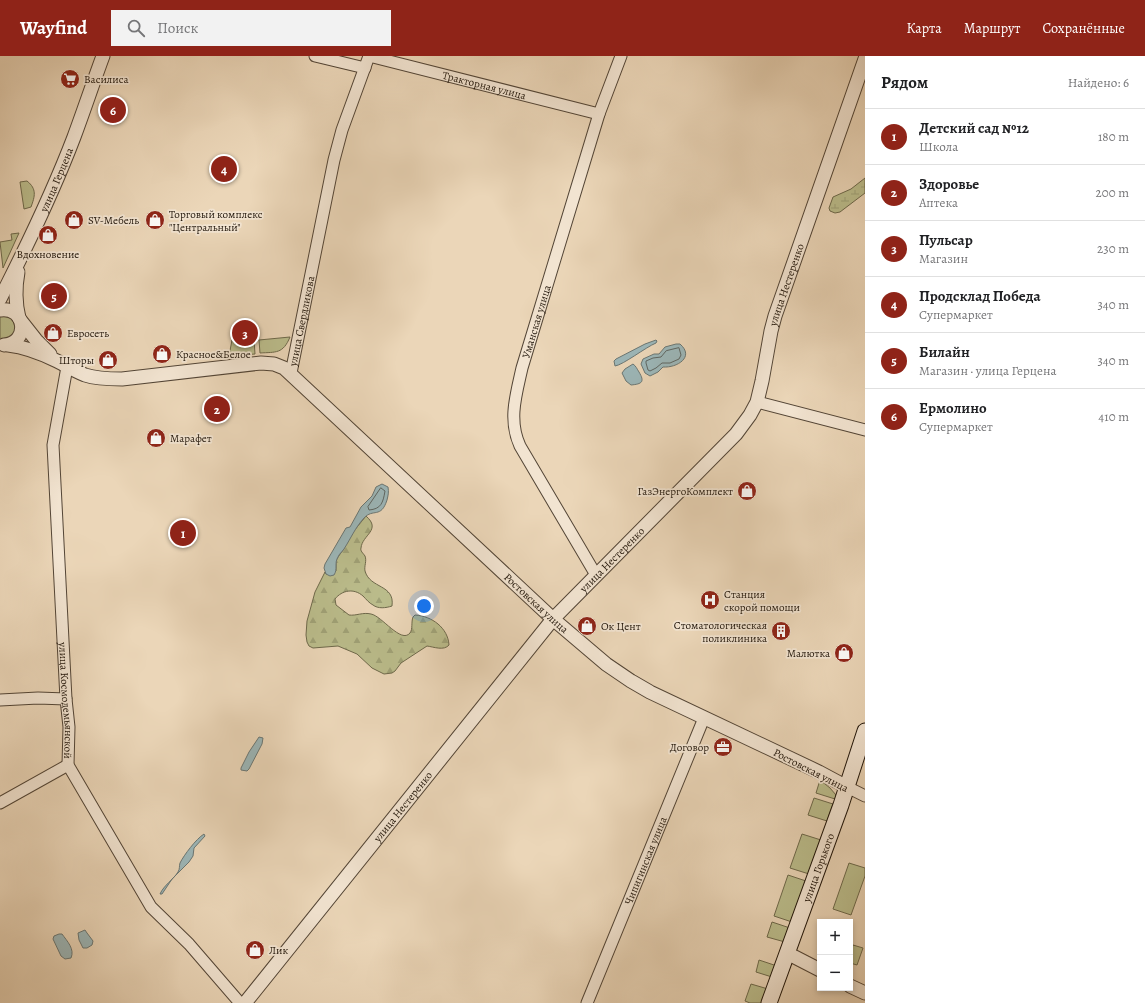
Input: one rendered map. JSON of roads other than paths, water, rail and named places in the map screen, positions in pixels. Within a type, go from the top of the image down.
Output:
[{"type":"main road","name":"улица Горького","points":[[770,1003],[847,787],[865,731]]},
{"type":"street","name":"улица Герцена","points":[[0,299],[23,254],[73,138],[103,56]]},
{"type":"street","points":[[315,56],[365,68]]},
{"type":"street","name":"улица Свердликова","points":[[2,345],[22,347],[94,377],[113,379],[261,363],[279,365],[291,373],[330,177],[342,130],[369,56]]},
{"type":"street","name":"Тракторная улица","points":[[369,56],[599,114]]},
{"type":"street","name":"Уманская улица","points":[[596,575],[520,446],[515,434],[513,419],[522,368],[599,114],[621,56]]},
{"type":"street","name":"улица Нестеренко","points":[[245,1003],[553,619],[736,434],[750,415],[757,402],[775,316],[865,59]]},
{"type":"street","points":[[2,345],[14,342],[19,338],[22,328],[16,305],[15,291],[23,254]]},
{"type":"street","points":[[0,310],[11,311],[20,319],[36,340],[63,364]]},
{"type":"street","name":"улица Космодемьянской","points":[[63,364],[53,445],[66,699],[69,727],[68,764],[151,907],[189,944],[240,1003]]},
{"type":"street","name":"Ростовская улица","points":[[291,373],[553,619],[606,664],[650,692],[819,772],[865,796]]},
{"type":"street","points":[[757,402],[865,430]]},
{"type":"street","points":[[0,700],[38,698],[66,699]]},
{"type":"street","name":"Чипигинская улица","points":[[587,1003],[704,718]]},
{"type":"street","points":[[0,803],[68,764]]},
{"type":"street","points":[[787,953],[817,968]]},
{"type":"street","points":[[853,987],[865,993]]},
{"type":"water","points":[[656,340],[656,343],[623,363],[615,366],[614,361],[616,359]]},
{"type":"water","points":[[680,344],[686,353],[682,361],[674,366],[663,367],[658,372],[650,376],[645,373],[641,364],[643,359],[654,354],[659,354],[665,347]]},
{"type":"water","points":[[633,364],[639,372],[642,380],[638,384],[631,385],[626,381],[622,373]]},
{"type":"water","points":[[382,484],[388,487],[388,497],[385,506],[379,511],[367,515],[364,518],[338,556],[334,575],[330,576],[326,574],[324,568],[325,564],[346,528],[350,527],[361,507],[372,496],[376,487]]},
{"type":"water","points":[[259,737],[263,738],[262,744],[249,769],[247,771],[241,770],[249,752]]},
{"type":"water","points":[[204,834],[205,836],[194,848],[193,856],[189,862],[175,876],[179,871],[180,863],[184,856],[194,843]]},
{"type":"water","points":[[171,880],[162,894],[160,894],[164,888]]},
{"type":"water","points":[[85,930],[93,941],[92,945],[87,948],[83,948],[79,940],[78,933]]},
{"type":"water","points":[[62,934],[70,945],[72,951],[71,958],[65,959],[61,956],[53,939],[54,936]]},
{"type":"place","name":"Василиса","points":[[70,79]]},
{"type":"place","name":"Ермолино","points":[[113,110]]},
{"type":"place","name":"Продсклад Победа","points":[[224,169]]},
{"type":"place","name":"SV-Мебель","points":[[74,220]]},
{"type":"place","name":"Торговый комплекс \"Центральный\"","points":[[155,220]]},
{"type":"place","name":"Вдохновение","points":[[48,235]]},
{"type":"place","name":"Билайн","points":[[54,296]]},
{"type":"place","name":"Евросеть","points":[[53,333]]},
{"type":"place","name":"Пульсар","points":[[245,333]]},
{"type":"place","name":"Красное&Белое","points":[[162,354]]},
{"type":"place","name":"Шторы","points":[[108,360]]},
{"type":"place","name":"Здоровье","points":[[217,409]]},
{"type":"place","name":"Марафет","points":[[156,438]]},
{"type":"place","name":"ГазЭнергоКомплект","points":[[747,491]]},
{"type":"place","name":"Детский сад №12","points":[[183,533]]},
{"type":"place","name":"Станция скорой помощи","points":[[710,600]]},
{"type":"place","name":"Ок Цент","points":[[587,626]]},
{"type":"place","name":"Стоматологическая поликлиника","points":[[781,631]]},
{"type":"place","name":"Малютка","points":[[844,653]]},
{"type":"place","name":"Договор","points":[[723,747]]},
{"type":"place","name":"Лик","points":[[255,950]]}]
